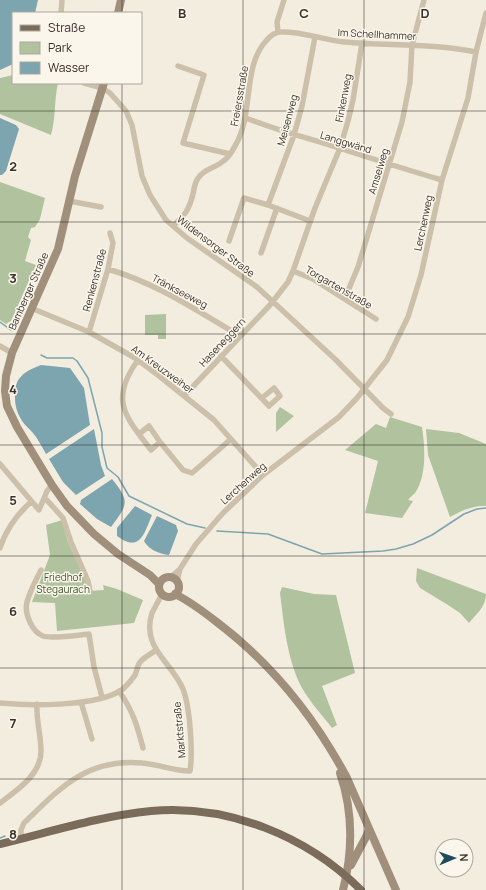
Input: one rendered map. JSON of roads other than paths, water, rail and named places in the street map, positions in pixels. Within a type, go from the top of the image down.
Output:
[{"type":"main road","points":[[118,12],[121,0]]},
{"type":"main road","name":"Bamberger Straße","points":[[103,86],[83,150],[56,252],[12,353],[5,384],[5,391],[7,406],[17,427],[52,485],[67,506],[94,534],[118,554],[161,581]]},
{"type":"main road","points":[[175,585],[169,597],[164,595],[159,589],[161,581],[175,585],[188,600],[232,633],[273,673],[306,712],[347,778],[396,890]]},
{"type":"main road","points":[[331,750],[343,784],[349,808],[351,842],[348,871],[344,890]]},
{"type":"main road","points":[[0,844],[132,814],[158,811],[189,811],[237,819],[260,826],[298,843],[332,865],[359,888]]},
{"type":"main road","points":[[348,871],[369,829]]},
{"type":"street","points":[[61,12],[62,0]]},
{"type":"street","points":[[278,32],[277,22],[284,0]]},
{"type":"street","name":"Amselweg","points":[[345,298],[358,267],[402,122],[410,82],[412,45],[424,0]]},
{"type":"street","name":"Lerchenweg","points":[[175,585],[180,569],[196,544],[223,514],[263,475],[338,417],[365,389],[387,360],[408,316],[421,275],[442,180],[468,98],[476,52],[486,13]]},
{"type":"street","name":"Im Schellhammer","points":[[278,32],[290,32],[342,42],[412,45],[476,52]]},
{"type":"street","name":"Freiersstraße","points":[[173,226],[186,213],[195,182],[199,176],[221,163],[235,147],[242,132],[246,118],[252,68],[255,58],[258,50],[266,40],[278,32]]},
{"type":"street","name":"Meisenweg","points":[[268,205],[294,135],[302,106],[315,37]]},
{"type":"street","name":"Finkenweg","points":[[293,270],[310,221],[340,148],[351,107],[362,43]]},
{"type":"street","points":[[178,66],[204,75],[183,143],[230,154]]},
{"type":"street","points":[[90,84],[103,86]]},
{"type":"street","name":"Wildensorger Straße","points":[[103,86],[126,111],[132,125],[142,176],[157,208],[166,220],[193,242],[257,287],[365,389]]},
{"type":"street","name":"Langgwänd","points":[[246,118],[294,135],[442,180]]},
{"type":"street","points":[[229,241],[244,198],[277,208],[310,221]]},
{"type":"street","points":[[69,201],[101,207]]},
{"type":"street","points":[[261,253],[277,208]]},
{"type":"street","name":"Renkenstraße","points":[[89,332],[108,269],[113,243],[110,233]]},
{"type":"street","name":"Tränkseeweg","points":[[108,269],[169,294],[240,336]]},
{"type":"street","name":"Torgartenstraße","points":[[293,270],[313,279],[376,319]]},
{"type":"street","name":"Haseneggern","points":[[185,395],[272,302],[288,282],[293,270]]},
{"type":"street","name":"Am Kreuzweiher","points":[[31,308],[89,332],[138,360],[185,395],[214,420],[263,475]]},
{"type":"street","points":[[0,346],[12,353]]},
{"type":"street","points":[[221,356],[262,398]]},
{"type":"street","points":[[138,360],[126,380],[122,394],[122,405],[127,417],[151,450],[160,442]]},
{"type":"street","points":[[365,389],[383,408],[391,414]]},
{"type":"street","points":[[139,434],[149,426],[183,470],[192,473],[231,439]]},
{"type":"street","points":[[0,464],[39,510],[49,487],[52,485]]},
{"type":"street","points":[[45,498],[63,518],[71,542],[88,581],[90,591]]},
{"type":"street","points":[[0,548],[2,535],[31,502]]},
{"type":"street","points":[[41,570],[27,601],[27,612],[30,623],[36,632],[43,636],[50,637],[89,634],[94,667],[102,698]]},
{"type":"street","name":"Marktstraße","points":[[21,839],[21,830],[24,823],[56,792],[71,780],[90,770],[114,763],[128,762],[155,764],[178,771],[190,771],[192,758],[187,701],[180,684],[152,643],[150,632],[153,611],[164,595]]},
{"type":"street","points":[[0,703],[37,704],[81,702],[102,698],[119,691],[131,681],[141,660],[156,650]]},
{"type":"street","points":[[119,691],[128,704],[138,725],[143,748]]},
{"type":"street","points":[[81,702],[92,739]]},
{"type":"street","points":[[0,803],[24,784],[37,768],[41,752],[37,704]]},
{"type":"water","points":[[0,0],[38,0],[35,12],[12,12],[12,64],[0,70]]},
{"type":"water","points":[[0,118],[16,125],[19,129],[6,171],[2,175],[0,175]]},
{"type":"water","points":[[41,365],[70,368],[84,388],[90,425],[46,454],[35,435],[22,421],[17,412],[15,401],[15,391],[18,381],[29,370]]},
{"type":"water","points":[[94,429],[101,465],[105,476],[76,495],[63,482],[49,459]]},
{"type":"water","points":[[112,479],[122,493],[125,503],[121,513],[111,527],[97,519],[80,504],[81,500]]},
{"type":"water","points":[[135,506],[152,515],[140,539],[131,543],[117,536],[117,528]]},
{"type":"water","points":[[157,516],[176,525],[178,531],[169,555],[154,551],[144,541]]},
{"type":"waterway","points":[[0,322],[11,330]]},
{"type":"waterway","points":[[41,355],[47,358],[73,358],[77,361],[88,378],[102,433],[102,447],[107,468],[118,477],[129,496],[187,524],[205,528]]},
{"type":"waterway","points":[[217,531],[268,534],[322,554],[383,551],[413,544],[432,535],[464,514],[477,509],[486,508]]},
{"type":"waterway","points":[[0,838],[5,836]]},
{"type":"park label","name":"Friedhof Stegaurach","points":[[63,582]]}]
